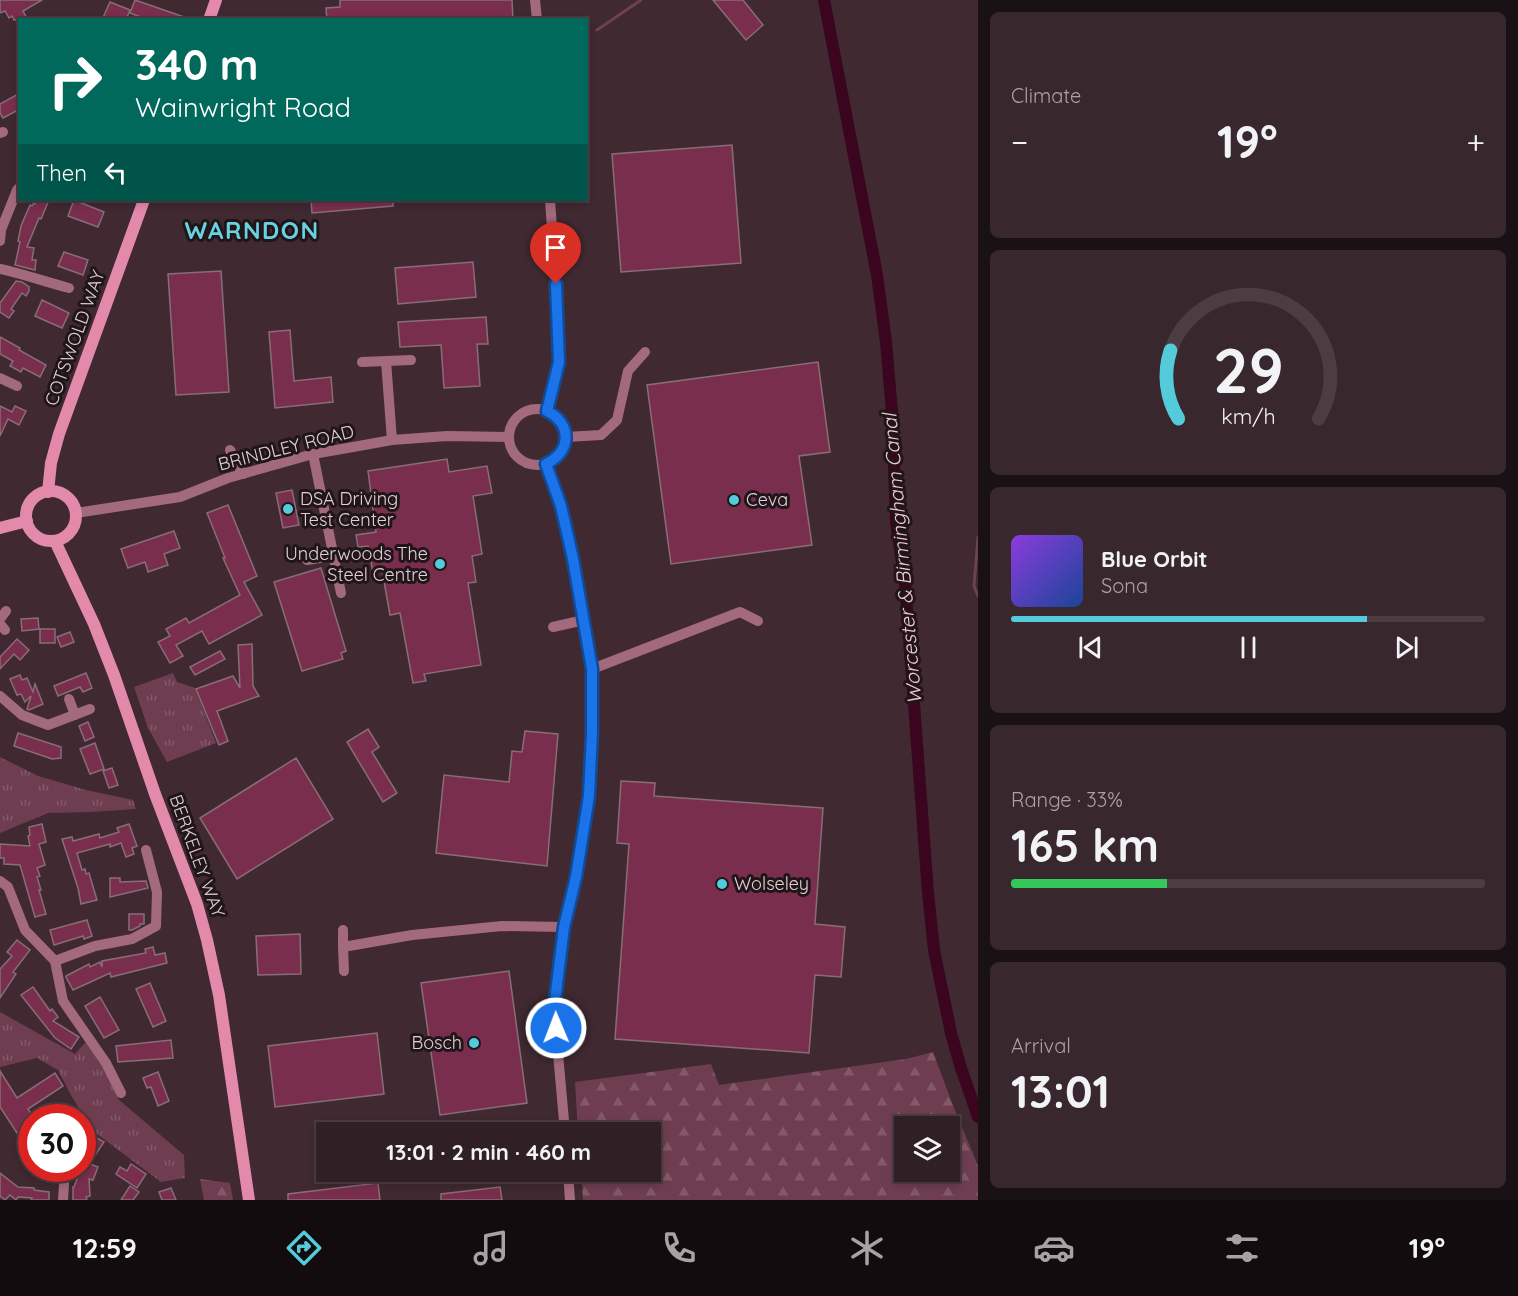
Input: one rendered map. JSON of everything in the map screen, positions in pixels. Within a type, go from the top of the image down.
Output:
[{"type":"main road","points":[[210,18],[216,0]]},
{"type":"main road","name":"COTSWOLD WAY","points":[[48,492],[51,463],[59,434],[144,201]]},
{"type":"main road","points":[[48,492],[63,494],[74,506],[76,513],[73,528],[68,534],[55,541],[47,541],[34,534],[27,521],[29,506],[34,499],[48,492]]},
{"type":"main road","points":[[0,528],[27,521]]},
{"type":"main road","name":"BERKELEY WAY","points":[[55,541],[94,624],[114,675],[202,922],[219,995],[249,1200]]},
{"type":"street","points":[[535,0],[537,18]]},
{"type":"street","points":[[0,241],[18,189]]},
{"type":"street","points":[[547,411],[559,362],[550,201]]},
{"type":"street","points":[[0,269],[69,288]]},
{"type":"street","points":[[566,437],[601,435],[617,420],[628,371],[645,352]]},
{"type":"street","points":[[362,362],[411,360]]},
{"type":"street","points":[[386,361],[392,440]]},
{"type":"street","points":[[0,378],[16,386]]},
{"type":"street","points":[[538,409],[554,415],[560,421],[566,437],[560,454],[554,460],[537,466],[520,460],[514,454],[509,437],[515,420],[521,414],[538,409]]},
{"type":"street","name":"BRINDLEY ROAD","points":[[76,513],[180,498],[228,478],[313,454],[392,440],[447,436],[509,437]]},
{"type":"street","points":[[231,450],[243,474]]},
{"type":"street","points":[[313,454],[341,593]]},
{"type":"street","points":[[546,464],[561,506],[573,559],[592,669],[589,796],[576,877],[564,927],[554,1009],[564,1122]]},
{"type":"street","points":[[307,560],[333,556]]},
{"type":"street","points":[[592,669],[740,612],[758,621]]},
{"type":"street","points":[[553,627],[584,620]]},
{"type":"street","points":[[0,696],[22,715],[48,725],[90,709]]},
{"type":"street","points":[[69,699],[75,715]]},
{"type":"street","points":[[55,961],[95,946],[132,939],[156,926],[157,892],[146,850]]},
{"type":"street","points":[[0,881],[8,887],[25,930],[55,961],[63,1002],[106,1063],[121,1093]]},
{"type":"street","points":[[343,947],[412,935],[502,926],[564,927]]},
{"type":"street","points":[[343,930],[344,971]]},
{"type":"street","points":[[63,1200],[64,1182]]},
{"type":"street","points":[[569,1182],[570,1200]]},
{"type":"green space","points":[[173,673],[177,682],[195,688],[216,743],[167,762],[148,728],[134,687]]},
{"type":"green space","points":[[0,757],[38,776],[86,790],[133,800],[136,809],[48,813],[0,833]]},
{"type":"green space","points":[[0,1012],[75,1054],[86,1042],[105,1068],[119,1100],[184,1155],[185,1178],[161,1182],[96,1133],[96,1104],[76,1104],[58,1070],[37,1058],[0,1067]]},
{"type":"green space","points":[[933,1052],[957,1116],[894,1116],[894,1182],[960,1182],[960,1122],[978,1166],[978,1200],[583,1200],[582,1182],[661,1182],[661,1122],[577,1122],[575,1082],[711,1064],[719,1085],[906,1059]]},
{"type":"green space","points":[[200,1179],[230,1183],[233,1200],[204,1200]]},
{"type":"building","points":[[0,0],[42,0],[23,11],[27,18],[14,20],[12,16],[9,18],[5,11],[0,13]]},
{"type":"building","points":[[135,0],[187,18],[143,18],[130,13]]},
{"type":"building","points":[[340,0],[512,0],[513,18],[327,18],[326,8],[340,7]]},
{"type":"building","points":[[713,0],[743,0],[763,25],[746,40]]},
{"type":"building","points":[[110,2],[130,10],[127,18],[103,18]]},
{"type":"building","points":[[18,94],[18,110],[3,118],[0,113],[0,104]]},
{"type":"building","points":[[732,145],[741,263],[621,272],[612,154]]},
{"type":"building","points":[[36,201],[49,201],[27,247],[34,248],[32,260],[36,260],[35,270],[15,265],[21,226],[30,205]]},
{"type":"building","points":[[74,201],[104,212],[98,227],[68,216]]},
{"type":"building","points":[[311,201],[393,201],[393,206],[312,213]]},
{"type":"building","points":[[64,252],[88,260],[83,275],[58,266]]},
{"type":"building","points":[[473,262],[476,297],[398,304],[395,268]]},
{"type":"building","points":[[221,271],[229,392],[176,395],[168,274]]},
{"type":"building","points":[[16,281],[29,287],[29,291],[26,296],[22,293],[11,309],[14,311],[9,318],[0,312],[0,303]]},
{"type":"building","points":[[42,300],[69,313],[62,328],[35,316]]},
{"type":"building","points":[[486,317],[488,344],[477,344],[480,386],[444,388],[441,345],[400,347],[398,322]]},
{"type":"building","points":[[290,330],[294,381],[331,377],[333,402],[275,408],[269,332]]},
{"type":"building","points":[[0,337],[46,365],[40,377],[23,368],[21,372],[10,366],[13,361],[0,354]]},
{"type":"building","name":"Ceva","points":[[818,362],[830,452],[799,456],[812,545],[671,564],[647,385]]},
{"type":"building","points":[[0,406],[12,412],[15,406],[26,411],[19,425],[8,419],[0,436]]},
{"type":"building","name":"Underwoods The Steel Centre","points":[[447,459],[449,472],[487,466],[492,493],[473,496],[482,554],[472,556],[476,582],[468,583],[481,665],[424,674],[426,681],[413,683],[400,613],[390,615],[382,570],[373,572],[368,546],[358,547],[356,535],[376,532],[368,471]]},
{"type":"building","name":"DSA Driving Test Center","points":[[292,490],[299,525],[283,528],[276,493]]},
{"type":"building","points":[[228,505],[257,576],[244,582],[262,615],[209,644],[202,631],[176,645],[183,656],[170,663],[158,642],[170,636],[166,629],[186,618],[189,623],[240,595],[223,558],[225,558],[207,513]]},
{"type":"building","points":[[174,531],[180,548],[164,554],[168,565],[148,572],[145,562],[128,568],[121,549]]},
{"type":"building","points":[[321,568],[346,651],[341,653],[343,659],[302,671],[274,582]]},
{"type":"building","points":[[38,618],[39,629],[22,631],[21,619]]},
{"type":"building","points":[[40,629],[55,629],[55,643],[40,643]]},
{"type":"building","points":[[70,632],[74,642],[61,647],[57,637]]},
{"type":"building","points":[[17,639],[29,650],[20,660],[14,654],[0,669],[0,657]]},
{"type":"building","points":[[252,644],[253,686],[259,696],[217,711],[228,741],[219,745],[196,689],[233,676],[240,688],[238,645]]},
{"type":"building","points":[[220,651],[225,659],[195,675],[190,667]]},
{"type":"building","points":[[86,673],[92,688],[83,692],[80,687],[58,696],[54,686]]},
{"type":"building","points":[[20,675],[22,680],[27,678],[33,692],[35,684],[43,704],[27,709],[31,696],[25,702],[21,694],[17,695],[10,679]]},
{"type":"building","points":[[88,722],[94,737],[85,741],[79,726]]},
{"type":"building","points":[[368,729],[379,747],[372,752],[397,793],[383,802],[347,742]]},
{"type":"building","points":[[525,731],[558,734],[547,866],[436,853],[444,775],[509,782],[512,751],[522,752]]},
{"type":"building","points":[[18,733],[61,747],[61,758],[52,759],[14,746]]},
{"type":"building","points":[[95,743],[104,769],[90,774],[80,749]]},
{"type":"building","points":[[296,758],[333,819],[237,879],[200,818]]},
{"type":"building","points":[[112,768],[118,785],[109,788],[103,771]]},
{"type":"building","name":"Wolseley","points":[[621,781],[655,783],[654,796],[823,808],[815,924],[845,927],[841,977],[815,975],[809,1053],[615,1039],[629,844],[617,843]]},
{"type":"building","points":[[42,824],[46,842],[39,844],[45,865],[37,868],[40,876],[37,877],[46,914],[35,917],[20,865],[4,864],[4,858],[0,858],[0,844],[30,846],[29,827]]},
{"type":"building","points":[[129,824],[137,846],[132,848],[134,854],[126,857],[121,843],[77,853],[82,870],[85,869],[86,874],[89,873],[97,900],[81,904],[62,839],[72,837],[73,841],[99,834],[100,838],[119,832],[117,828]]},
{"type":"building","points":[[110,878],[120,878],[120,882],[146,881],[148,888],[110,897]]},
{"type":"building","points":[[129,914],[144,914],[144,924],[129,930]]},
{"type":"building","points":[[87,920],[92,936],[84,939],[83,936],[54,945],[50,930]]},
{"type":"building","points":[[300,934],[301,974],[258,975],[256,936]]},
{"type":"building","points":[[17,940],[30,950],[13,972],[16,974],[0,998],[0,969],[12,956],[7,952]]},
{"type":"building","points":[[153,947],[155,955],[165,953],[167,963],[111,977],[110,973],[73,990],[66,977],[89,964],[90,967],[100,962],[102,967],[102,961],[146,953],[145,949]]},
{"type":"building","name":"Bosch","points":[[509,971],[527,1103],[440,1115],[421,983]]},
{"type":"building","points":[[150,983],[166,1021],[153,1027],[136,989]]},
{"type":"building","points":[[33,987],[50,1011],[52,1009],[58,1017],[53,1021],[79,1037],[71,1049],[55,1038],[21,995]]},
{"type":"building","points":[[100,997],[119,1030],[104,1038],[85,1006]]},
{"type":"building","points":[[377,1033],[384,1094],[275,1107],[268,1046]]},
{"type":"building","points":[[171,1040],[173,1058],[118,1062],[116,1046]]},
{"type":"building","points":[[0,1071],[17,1098],[55,1073],[63,1086],[36,1104],[18,1104],[17,1133],[0,1107]]},
{"type":"building","points":[[158,1072],[169,1101],[158,1106],[151,1087],[147,1088],[143,1078]]},
{"type":"building","points":[[96,1137],[104,1142],[96,1154]]},
{"type":"building","points":[[131,1164],[146,1174],[137,1188],[116,1174],[120,1167],[127,1171]]},
{"type":"building","points":[[0,1173],[18,1187],[49,1192],[49,1200],[18,1197],[16,1200],[10,1195],[5,1200],[0,1196]]},
{"type":"building","points":[[76,1182],[89,1182],[90,1196],[86,1197],[87,1200],[73,1200]]},
{"type":"building","points":[[378,1183],[380,1200],[288,1200],[288,1194]]},
{"type":"building","points":[[130,1186],[139,1192],[133,1200],[121,1200]]},
{"type":"building","points":[[500,1187],[502,1200],[441,1200],[441,1194]]},
{"type":"building","points":[[171,1188],[176,1200],[162,1200],[159,1192]]},
{"type":"waterway","points":[[597,30],[641,0]]},
{"type":"waterway","name":"Worcester & Birmingham Canal","points":[[824,0],[877,275],[886,342],[892,412],[896,522],[905,582],[934,950],[951,1033],[978,1117]]},
{"type":"waterway","points":[[978,537],[974,586],[978,596]]},
{"type":"place","name":"Ceva","points":[[734,500]]},
{"type":"place","name":"DSA Driving Test Center","points":[[288,509]]},
{"type":"place","name":"Underwoods The Steel Centre","points":[[440,564]]},
{"type":"place","name":"Wolseley","points":[[722,884]]},
{"type":"place","name":"Bosch","points":[[474,1043]]},
{"type":"district","name":"WARNDON","points":[[252,231]]},
{"type":"route","points":[[556,284],[559,362],[547,411],[560,421],[566,437],[560,454],[546,464],[561,506],[584,620],[592,669],[592,733],[589,796],[576,877],[564,927],[554,1009],[556,1028]]}]
